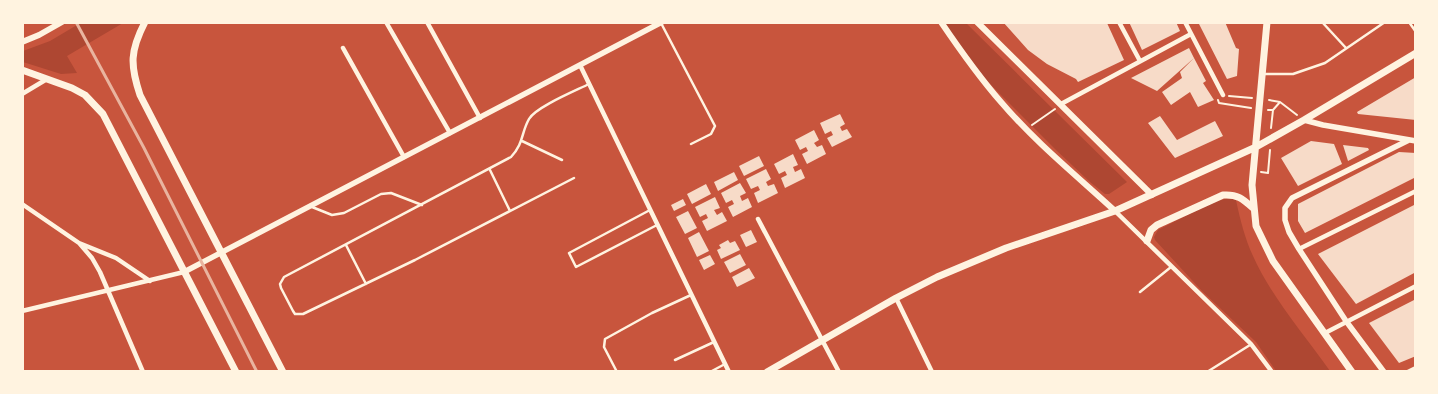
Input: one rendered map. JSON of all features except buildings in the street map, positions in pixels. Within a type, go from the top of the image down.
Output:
[{"type":"main road","points":[[22,42],[62,22]]},
{"type":"main road","points":[[145,22],[136,41],[132,59],[133,75],[140,95],[284,372]]},
{"type":"main road","points":[[941,22],[976,72],[1002,103],[1026,129],[1115,211]]},
{"type":"main road","points":[[977,22],[1152,195]]},
{"type":"main road","points":[[1267,22],[1252,184],[1256,226],[1273,261],[1352,372]]},
{"type":"main road","points":[[767,372],[896,298],[937,277],[1006,248],[1115,211],[1256,147],[1416,53]]},
{"type":"main road","points":[[22,70],[72,88],[85,95],[103,114],[236,372]]},
{"type":"main road","points":[[1147,241],[1151,230],[1158,225],[1223,195],[1234,194],[1241,197],[1254,208]]},
{"type":"street","points":[[386,22],[450,133]]},
{"type":"street","points":[[427,22],[480,118]]},
{"type":"street","points":[[1119,22],[1140,61]]},
{"type":"street","points":[[1185,22],[1223,95]]},
{"type":"street","points":[[22,311],[184,272],[662,23]]},
{"type":"street","points":[[1061,104],[1191,34]]},
{"type":"street","points":[[342,48],[404,157]]},
{"type":"street","points":[[580,65],[729,372]]},
{"type":"street","points":[[22,94],[47,79]]},
{"type":"street","points":[[1304,120],[1412,140]]},
{"type":"street","points":[[1384,372],[1346,321],[1299,249],[1289,232],[1284,208],[1292,198],[1412,140],[1416,136]]},
{"type":"street","points":[[1299,249],[1416,191]]},
{"type":"street","points":[[22,204],[80,243],[116,258],[150,280]]},
{"type":"street","points":[[1115,211],[1251,344],[1272,372]]},
{"type":"street","points":[[758,219],[839,372]]},
{"type":"street","points":[[80,243],[92,258],[143,372]]},
{"type":"street","points":[[1325,333],[1416,286]]},
{"type":"street","points":[[896,298],[932,372]]},
{"type":"street","points":[[1408,372],[1416,368]]},
{"type":"lane","points":[[1322,22],[1346,48]]},
{"type":"lane","points":[[1263,74],[1293,74],[1325,63],[1386,22]]},
{"type":"lane","points":[[1409,22],[1416,32]]},
{"type":"lane","points":[[662,23],[715,126],[711,134],[691,144]]},
{"type":"lane","points":[[574,178],[366,284],[299,315],[293,311],[280,284],[284,277],[511,157],[518,150],[529,120],[536,112],[589,84]]},
{"type":"lane","points":[[522,141],[562,160]]},
{"type":"lane","points":[[489,170],[510,211]]},
{"type":"lane","points":[[310,207],[332,214],[344,213],[381,194],[391,193],[422,205]]},
{"type":"lane","points":[[650,210],[569,253],[576,267],[657,226]]},
{"type":"lane","points":[[346,245],[366,284]]},
{"type":"lane","points":[[1140,292],[1172,266]]},
{"type":"lane","points":[[616,372],[604,347],[605,339],[652,313],[691,295]]},
{"type":"lane","points":[[676,360],[714,342]]},
{"type":"lane","points":[[1207,372],[1251,344]]},
{"type":"lane","points":[[710,372],[725,364]]},
{"type":"path","points":[[1273,110],[1280,102]]},
{"type":"path","points":[[1026,129],[1061,104]]},
{"type":"path","points":[[1268,173],[1269,159]]},
{"type":"shaded area","points":[[82,22],[123,23],[67,56],[77,73],[61,74],[23,62],[23,51],[50,41]]},
{"type":"shaded area","points":[[944,23],[966,23],[1127,182],[1109,194],[1105,194],[1090,182],[986,80]]},
{"type":"shaded area","points":[[1229,198],[1236,200],[1248,243],[1269,286],[1330,371],[1276,371],[1256,342],[1202,291],[1155,240],[1154,237],[1158,230],[1213,202]]},
{"type":"railway","points":[[76,22],[144,148],[257,372]]}]
